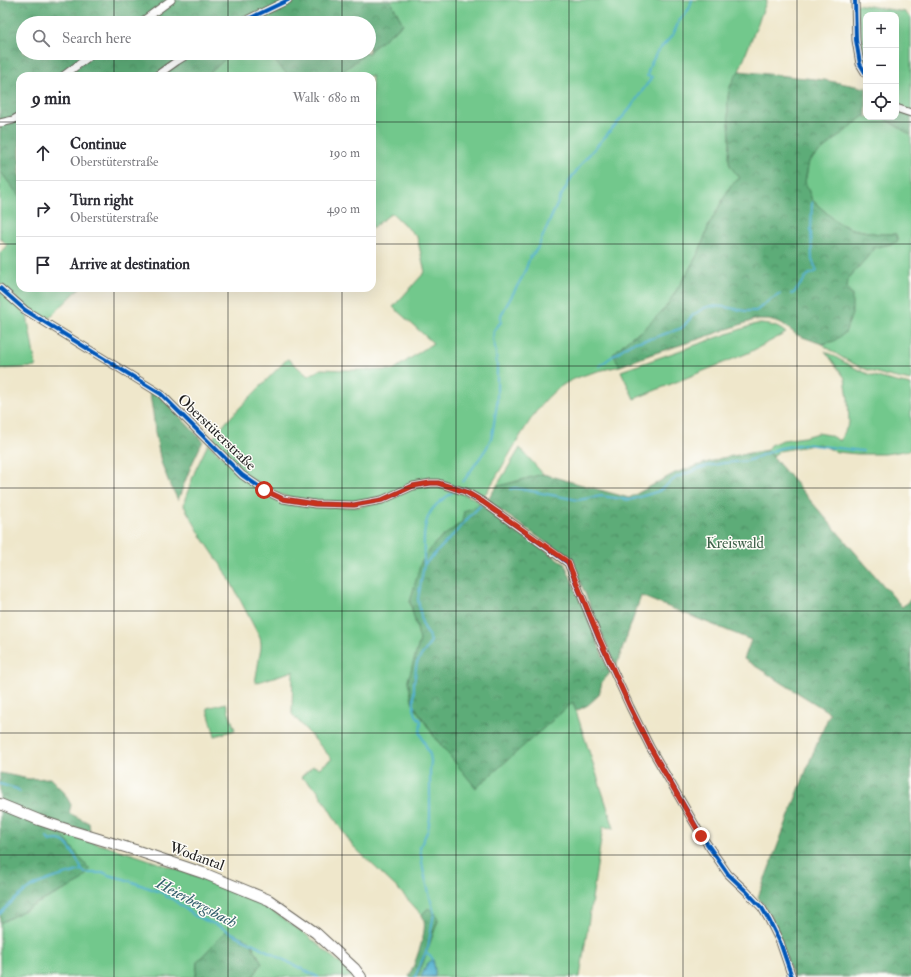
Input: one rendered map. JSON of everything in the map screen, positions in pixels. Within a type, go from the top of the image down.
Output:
[{"type":"main road","name":"Wodantal","points":[[0,804],[45,822],[203,873],[269,900],[316,934],[355,969],[361,977]]},
{"type":"street","points":[[149,16],[171,0]]},
{"type":"street","points":[[255,16],[288,0]]},
{"type":"street","points":[[855,0],[856,40],[860,64],[863,69]]},
{"type":"street","points":[[68,72],[85,60]]},
{"type":"street","points":[[162,72],[179,60]]},
{"type":"street","points":[[899,109],[911,113]]},
{"type":"street","points":[[13,120],[16,117]]},
{"type":"street","points":[[0,123],[16,118]]},
{"type":"street","name":"Oberstüterstraße","points":[[0,288],[26,310],[161,394],[242,475],[264,490],[283,499],[315,504],[354,505],[382,500],[413,486],[438,483],[466,492],[483,502],[568,562],[599,638],[650,747],[701,836],[728,874],[762,908],[780,942],[792,977]]},
{"type":"green space","points":[[0,0],[390,0],[403,24],[376,45],[376,16],[16,16],[16,60],[224,60],[211,72],[16,72],[16,192],[0,171]]},
{"type":"green space","points":[[390,0],[767,0],[739,71],[733,79],[728,96],[730,140],[729,163],[740,178],[731,185],[709,225],[699,252],[666,307],[642,331],[631,337],[613,354],[620,366],[576,378],[561,386],[545,400],[533,416],[490,487],[482,497],[437,481],[357,503],[304,501],[278,494],[248,477],[214,442],[214,437],[227,421],[288,359],[308,376],[321,369],[393,370],[433,343],[393,307],[425,272],[417,237],[392,213],[376,225],[376,72],[342,72],[357,60],[376,60],[376,45],[403,24]]},
{"type":"green space","points":[[856,4],[905,12],[911,18],[911,111],[899,106],[899,12],[863,12],[863,62],[860,55]]},
{"type":"green space","points":[[224,60],[274,60],[285,72],[211,72]]},
{"type":"green space","points":[[274,60],[357,60],[342,72],[285,72]]},
{"type":"green space","points":[[739,71],[824,80],[863,87],[863,116],[809,161],[805,182],[812,200],[838,223],[852,229],[879,234],[896,234],[898,241],[892,244],[876,247],[848,279],[847,288],[852,296],[852,314],[845,333],[834,341],[822,344],[797,335],[783,324],[769,320],[754,320],[620,366],[613,354],[631,337],[642,331],[666,307],[699,252],[709,225],[731,185],[740,178],[729,163],[730,140],[728,96],[733,79]]},
{"type":"green space","points":[[899,111],[911,115],[911,135],[887,120],[899,120]]},
{"type":"green space","points":[[863,116],[863,120],[887,120],[911,135],[911,381],[868,370],[850,362],[822,344],[834,341],[852,296],[847,288],[848,279],[876,247],[892,244],[896,234],[879,234],[852,229],[838,223],[812,200],[805,182],[809,161]]},
{"type":"green space","points":[[0,171],[16,192],[16,292],[76,292],[46,321],[28,309],[0,283],[0,253],[7,245],[0,238]]},
{"type":"green space","points":[[0,291],[27,315],[36,367],[0,369]]},
{"type":"green space","points":[[756,324],[764,324],[779,328],[786,333],[748,353],[634,399],[621,371]]},
{"type":"green space","points":[[825,351],[868,374],[911,385],[911,450],[885,454],[858,454],[837,452],[819,444],[779,451],[773,456],[767,450],[770,445],[783,440],[818,433],[829,435],[840,441],[849,423],[848,398],[845,378]]},
{"type":"green space","points":[[149,389],[161,397],[203,441],[191,466],[178,500],[161,462]]},
{"type":"green space","points":[[208,444],[265,494],[290,504],[327,507],[360,507],[431,484],[474,498],[481,504],[462,522],[436,542],[410,602],[420,640],[408,681],[413,704],[435,738],[476,787],[573,702],[614,828],[603,827],[580,977],[418,977],[438,920],[428,908],[422,915],[399,890],[353,846],[317,789],[301,777],[313,766],[319,768],[332,759],[292,714],[293,671],[255,683],[261,648],[260,638],[225,571],[202,537],[184,506],[195,471]]},
{"type":"green space","points":[[520,448],[543,474],[496,487]]},
{"type":"green space","name":"Kreiswald","points":[[767,450],[902,607],[911,599],[911,977],[793,977],[771,917],[758,897],[811,758],[830,713],[744,659],[751,640],[641,596],[616,667],[571,560],[487,501],[496,487],[543,474],[629,498],[675,473],[721,458]]},
{"type":"green space","points":[[481,504],[565,564],[610,673],[602,682],[599,695],[588,705],[576,711],[573,702],[476,788],[436,739],[413,704],[408,680],[420,640],[410,602],[421,562],[436,542],[462,522],[464,511]]},
{"type":"green space","points":[[226,703],[235,730],[215,736],[207,708]]},
{"type":"green space","points":[[0,773],[29,779],[50,778],[64,792],[71,805],[69,813],[89,823],[90,831],[66,826],[62,835],[90,870],[79,883],[0,923]]},
{"type":"green space","points":[[62,833],[132,854],[197,876],[260,902],[308,936],[354,977],[253,977],[262,963],[250,941],[227,931],[197,962],[196,977],[0,977],[0,923],[78,883]]},
{"type":"green space","points":[[428,908],[436,914],[438,920],[418,977],[409,977],[420,949],[424,933],[424,920],[422,915]]},
{"type":"green space","points":[[227,930],[250,941],[262,963],[253,977],[196,977],[197,962]]},
{"type":"water","points":[[433,959],[435,977],[421,977],[427,964]]},
{"type":"waterway","points":[[463,482],[486,449],[492,436],[497,404],[497,368],[493,339],[494,330],[501,322],[501,315],[524,274],[530,257],[537,249],[560,198],[572,177],[586,158],[629,110],[652,77],[647,76],[649,68],[657,52],[673,35],[679,21],[689,9],[692,0]]},
{"type":"waterway","points":[[791,294],[794,293],[808,275],[817,271],[812,260],[812,202]]},
{"type":"waterway","points":[[599,366],[631,343],[653,338],[682,328],[693,315],[704,308],[711,306],[756,311],[780,294]]},
{"type":"waterway","points":[[510,489],[515,488],[578,500],[601,496],[630,500],[659,491],[677,477],[703,467],[747,461],[780,448],[804,444],[863,451]]},
{"type":"waterway","points":[[424,564],[424,533],[429,515],[436,505],[454,491]]},
{"type":"waterway","points":[[415,977],[428,947],[434,913],[423,869],[420,847],[428,830],[430,817],[431,761],[430,755],[420,733],[421,721],[416,715],[414,709],[414,682],[416,665],[431,641],[422,623],[418,599],[424,565],[482,504]]},
{"type":"waterway","points":[[0,784],[17,789],[20,792]]},
{"type":"waterway","points":[[47,838],[50,841],[59,840],[65,843],[74,854],[82,870]]},
{"type":"waterway","name":"Heierbergsbach","points":[[0,914],[20,895],[43,882],[82,870],[85,873],[105,873],[163,893],[195,916],[219,926],[318,977]]},
{"type":"waterway","points":[[426,953],[433,959]]},
{"type":"cycle path","points":[[255,16],[288,0]]},
{"type":"cycle path","points":[[855,0],[856,40],[860,64],[863,69]]},
{"type":"cycle path","points":[[0,288],[25,310],[161,394],[242,475],[264,490],[283,499],[315,504],[354,505],[382,500],[413,486],[438,483],[466,492],[483,502],[568,563],[599,639],[650,747],[701,835],[728,874],[762,908],[780,942],[792,977]]},
{"type":"route","points":[[264,490],[283,499],[315,504],[354,505],[382,500],[413,486],[438,483],[466,492],[483,502],[568,562],[599,638],[630,707],[650,747],[701,836]]}]
